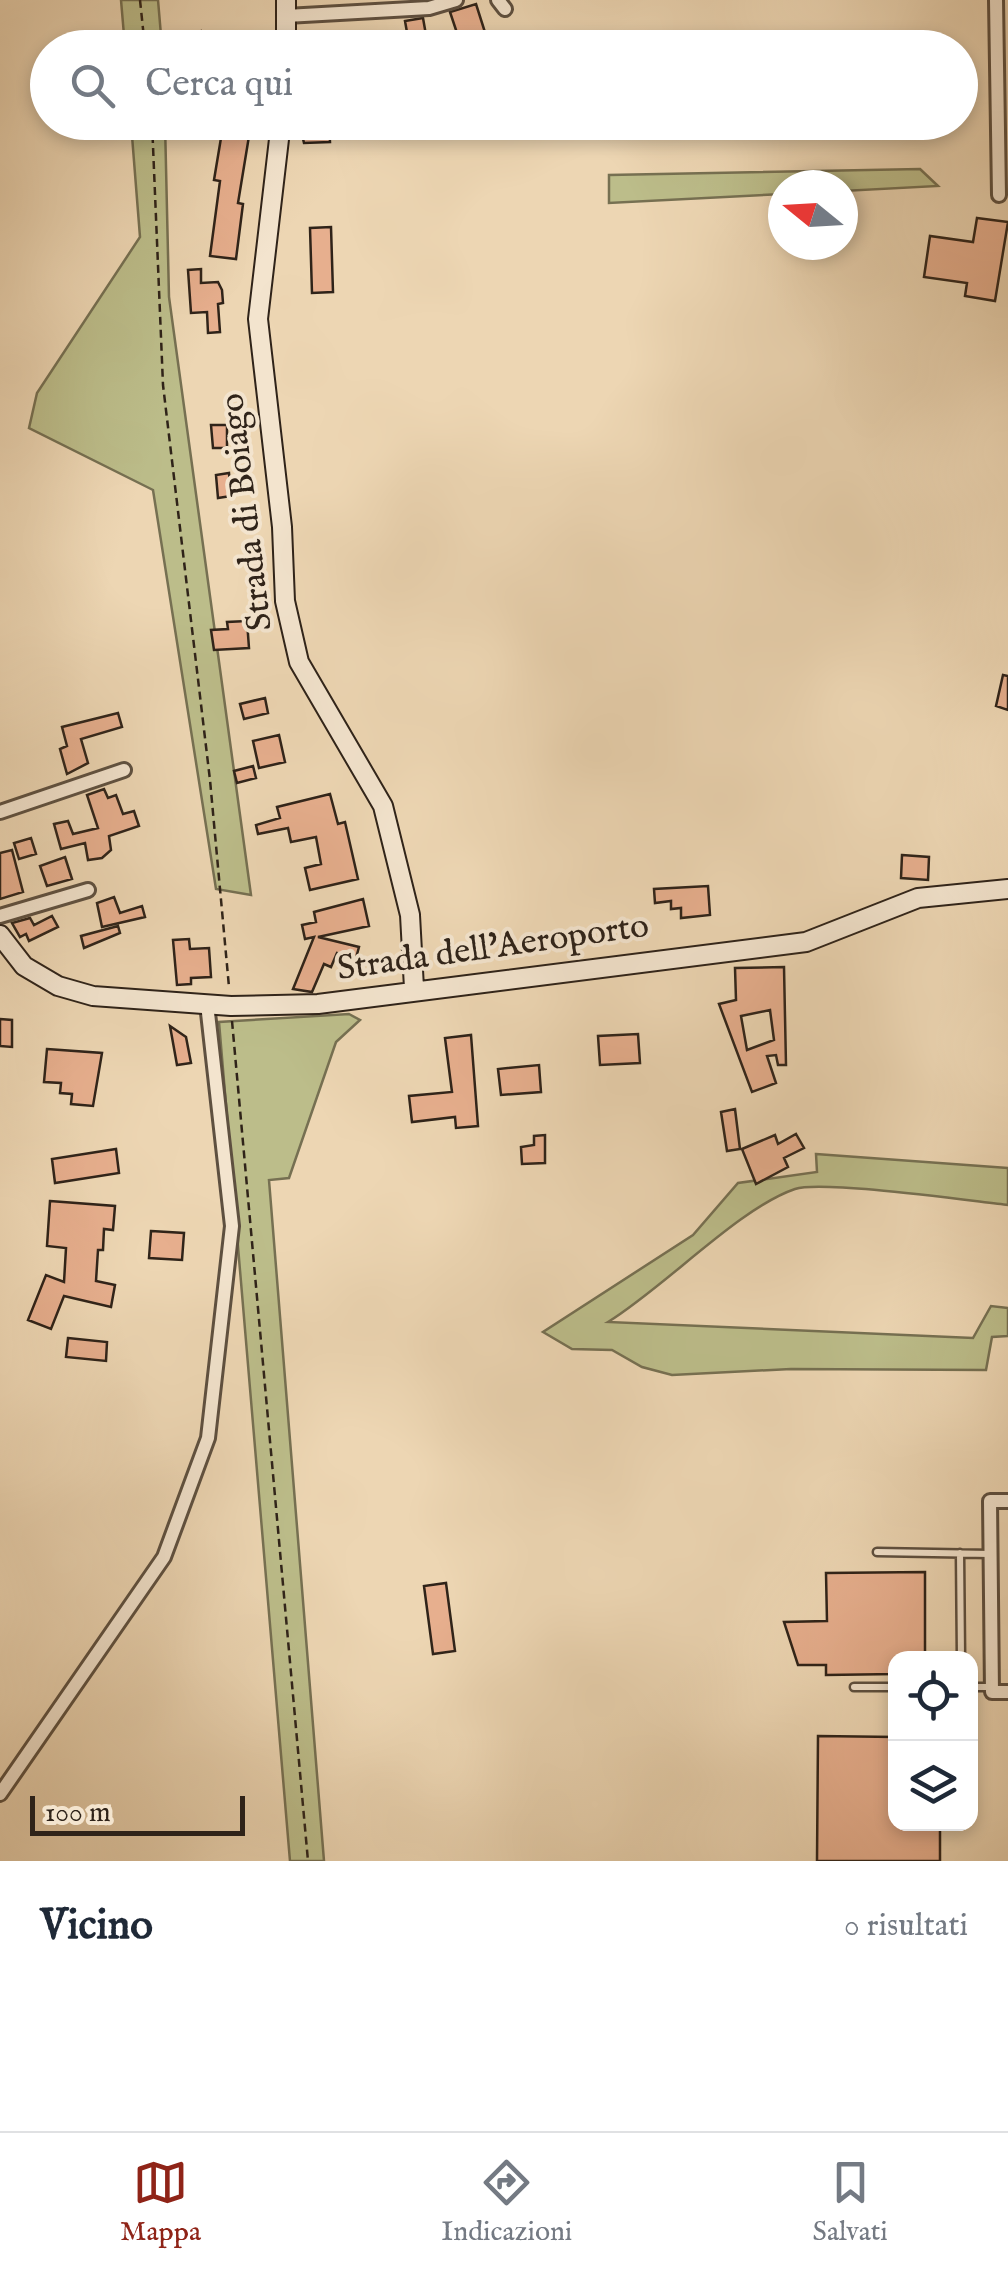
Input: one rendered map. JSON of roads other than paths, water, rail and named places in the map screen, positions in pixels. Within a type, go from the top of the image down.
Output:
[{"type":"street","points":[[286,8],[429,8],[456,0]]},
{"type":"street","points":[[996,0],[999,196]]},
{"type":"street","name":"Strada di Boiago","points":[[279,140],[258,319],[282,526],[285,602],[299,662],[382,806],[410,915],[414,988]]},
{"type":"street","points":[[0,812],[124,770]]},
{"type":"street","name":"Strada dell'Aeroporto","points":[[0,934],[24,966],[58,986],[93,996],[206,1004],[231,1010],[318,1004],[414,988],[806,942],[918,898],[1008,889]]},
{"type":"street","points":[[0,916],[88,890]]},
{"type":"street","points":[[0,1794],[164,1558],[208,1438],[232,1226],[206,1004]]},
{"type":"street","points":[[1008,1501],[990,1501],[992,1692],[1008,1692]]},
{"type":"lane","points":[[877,1552],[991,1554]]},
{"type":"lane","points":[[960,1553],[961,1651]]},
{"type":"lane","points":[[854,1688],[888,1687]]},
{"type":"lane","points":[[978,1687],[992,1687]]}]
